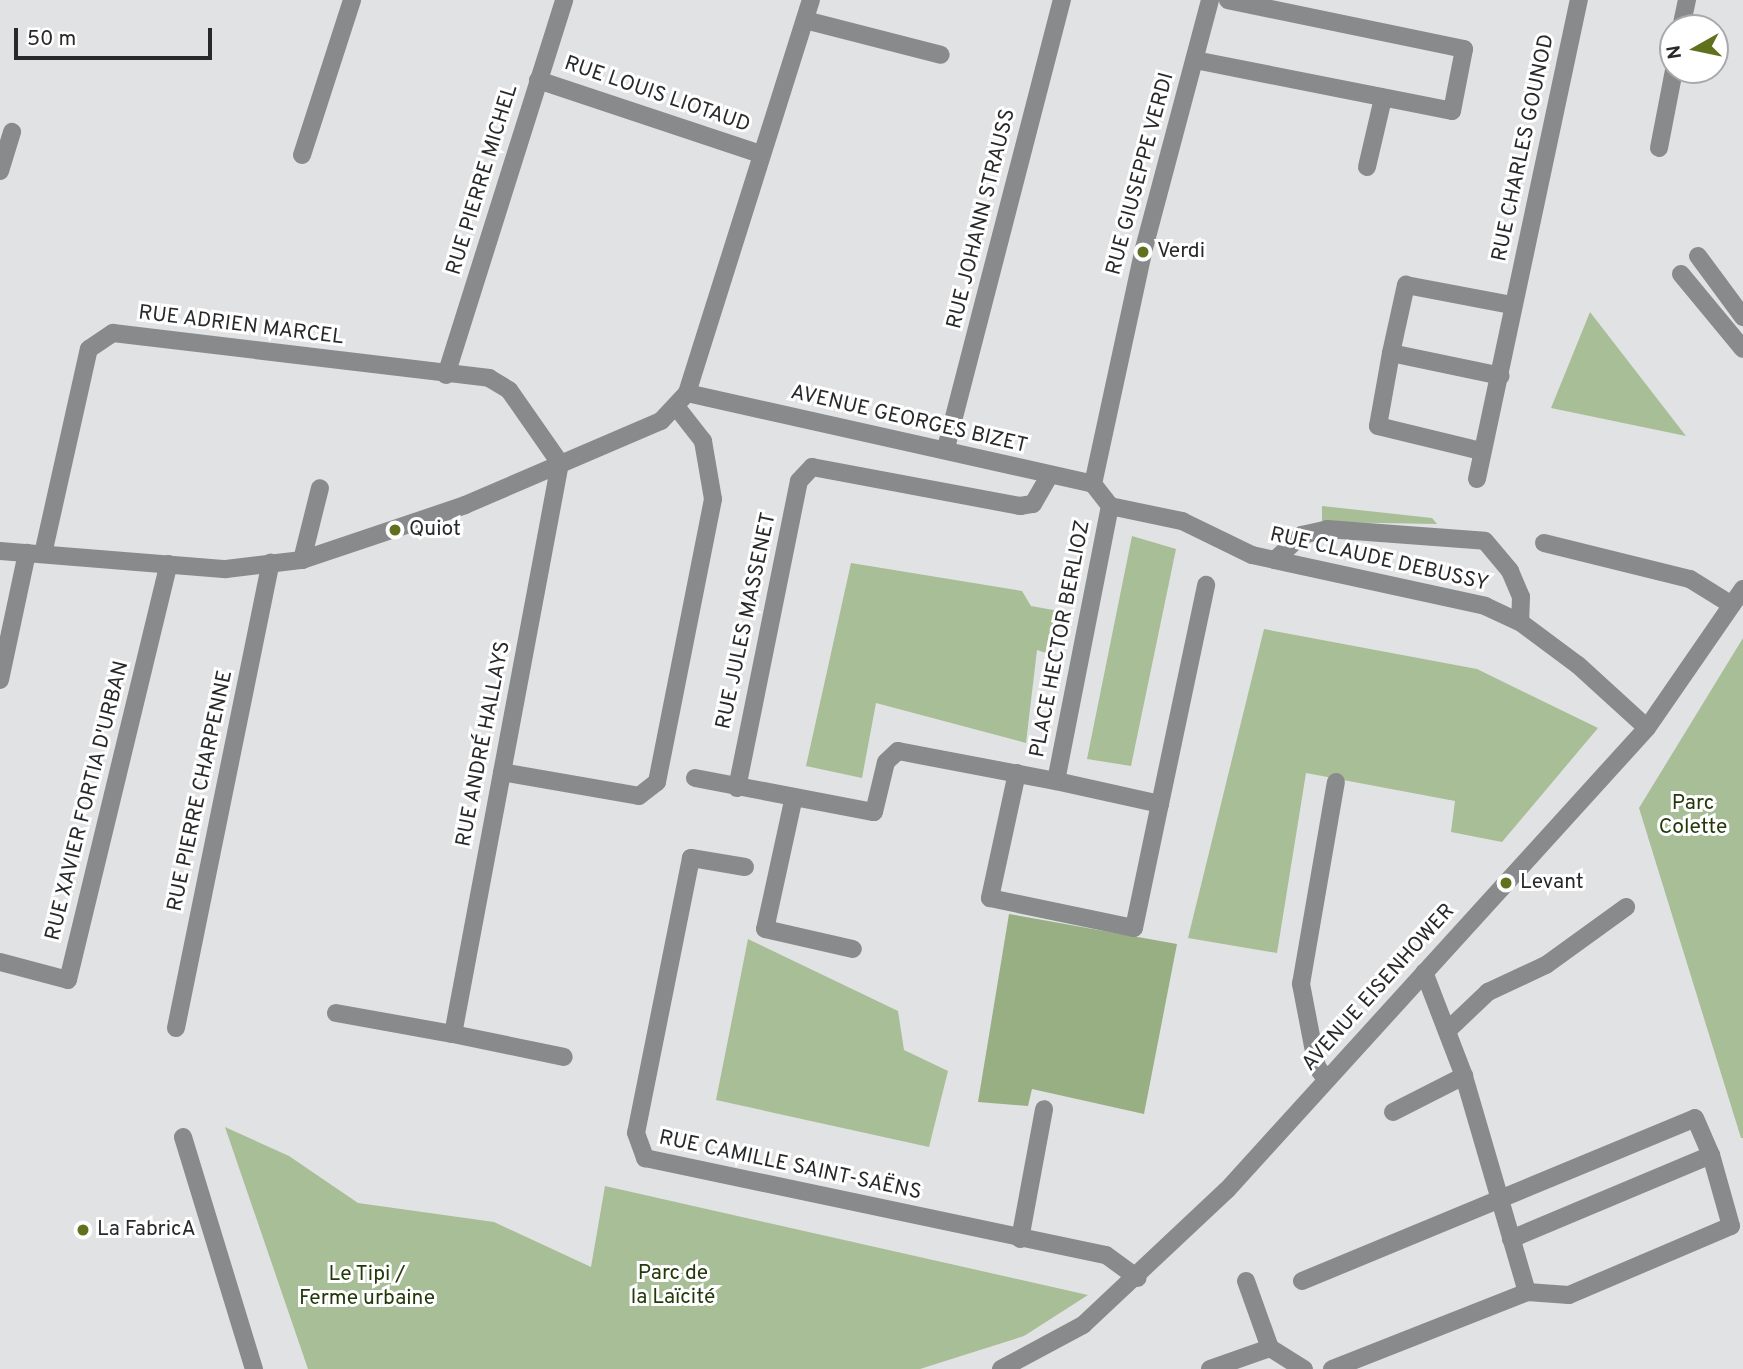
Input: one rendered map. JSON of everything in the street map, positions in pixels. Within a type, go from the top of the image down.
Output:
[{"type":"street","points":[[302,155],[352,0]]},
{"type":"street","name":"RUE PIERRE MICHEL","points":[[446,375],[564,0]]},
{"type":"street","points":[[502,772],[639,796],[657,782],[713,499],[703,441],[682,401],[811,0]]},
{"type":"street","name":"RUE JOHANN STRAUSS","points":[[946,448],[1062,0]]},
{"type":"street","name":"RUE GIUSEPPE VERDI","points":[[1093,484],[1139,265],[1210,0]]},
{"type":"street","points":[[1195,60],[1452,111],[1464,49],[1228,0]]},
{"type":"street","name":"RUE CHARLES GOUNOD","points":[[1477,479],[1579,0]]},
{"type":"street","points":[[805,20],[941,55]]},
{"type":"street","name":"RUE LOUIS LIOTAUD","points":[[538,80],[760,154]]},
{"type":"street","points":[[1659,148],[1671,84]]},
{"type":"street","points":[[1367,167],[1382,98]]},
{"type":"street","points":[[0,171],[12,132]]},
{"type":"street","points":[[1698,256],[1743,317]]},
{"type":"street","points":[[1681,274],[1743,349]]},
{"type":"street","points":[[1481,451],[1378,426],[1391,353],[1406,285],[1513,304]]},
{"type":"street","name":"RUE ADRIEN MARCEL","points":[[0,680],[89,349],[98,339],[113,333],[489,379],[509,390],[560,463]]},
{"type":"street","points":[[1391,353],[1501,376]]},
{"type":"street","points":[[0,551],[226,569],[302,560],[453,509],[560,463],[682,401]]},
{"type":"street","name":"AVENUE GEORGES BIZET","points":[[682,401],[946,448],[1049,476],[1093,484]]},
{"type":"street","name":"RUE ANDRÉ HALLAYS","points":[[453,1034],[560,463]]},
{"type":"street","name":"RUE JULES MASSENET","points":[[737,788],[799,481],[812,467],[1020,506],[1038,499],[1049,476]]},
{"type":"street","points":[[1093,484],[1110,506]]},
{"type":"street","points":[[302,560],[320,488]]},
{"type":"street","name":"PLACE HECTOR BERLIOZ","points":[[1056,781],[1110,506]]},
{"type":"street","name":"RUE CLAUDE DEBUSSY","points":[[1110,506],[1182,521],[1275,560],[1485,606],[1520,622],[1647,728]]},
{"type":"street","points":[[1275,560],[1302,535],[1327,529],[1485,541],[1510,571],[1521,597],[1520,622]]},
{"type":"street","points":[[1544,543],[1690,579],[1732,605]]},
{"type":"street","name":"RUE XAVIER FORTIA D'URBAN","points":[[0,962],[68,980],[169,564]]},
{"type":"street","name":"RUE PIERRE CHARPENNE","points":[[176,1028],[271,564]]},
{"type":"street","points":[[1160,804],[1206,585]]},
{"type":"street","name":"AVENUE EISENHOWER","points":[[1001,1369],[1083,1325],[1138,1278],[1326,1079],[1647,728],[1743,589]]},
{"type":"street","name":"PLACE HECTOR BERLIOZ","points":[[695,778],[793,801],[874,812],[886,762],[898,751],[1017,773],[1160,804],[1134,928],[990,898],[1017,773]]},
{"type":"street","points":[[1326,1079],[1317,1067],[1301,984],[1336,782]]},
{"type":"street","points":[[793,801],[765,929],[853,949]]},
{"type":"street","name":"RUE CAMILLE SAINT-SAËNS","points":[[746,867],[691,858],[636,1133],[645,1158],[1106,1255],[1138,1278]]},
{"type":"street","points":[[1447,1031],[1489,992],[1546,965],[1626,907]]},
{"type":"street","points":[[1424,972],[1465,1076],[1527,1292]]},
{"type":"street","points":[[336,1013],[564,1057]]},
{"type":"street","points":[[1393,1112],[1465,1076]]},
{"type":"street","points":[[1020,1239],[1044,1109]]},
{"type":"street","points":[[1302,1281],[1501,1203],[1695,1118],[1737,1229],[1569,1294],[1527,1292],[1332,1369]]},
{"type":"street","points":[[183,1137],[254,1369]]},
{"type":"street","points":[[1511,1240],[1711,1155]]},
{"type":"street","points":[[1246,1282],[1270,1348],[1304,1369]]},
{"type":"street","points":[[1210,1369],[1270,1348]]},
{"type":"green space","points":[[1590,312],[1686,436],[1551,408]]},
{"type":"green space","points":[[1322,506],[1432,518],[1437,524],[1322,522]]},
{"type":"green space","points":[[1132,536],[1176,549],[1131,766],[1087,759]]},
{"type":"green space","points":[[851,563],[1022,591],[1031,606],[1070,613],[1051,629],[1046,653],[1037,650],[1026,743],[876,703],[862,778],[806,766]]},
{"type":"green space","points":[[1264,629],[1477,669],[1598,728],[1502,842],[1451,832],[1455,801],[1306,773],[1277,953],[1188,938]]},
{"type":"green space","name":"Parc Colette","points":[[1743,638],[1743,1138],[1741,1138],[1639,808]]},
{"type":"green space","points":[[1009,914],[1177,944],[1144,1114],[1032,1089],[1028,1106],[978,1102]]},
{"type":"green space","points":[[748,939],[898,1011],[904,1050],[948,1071],[929,1147],[716,1100]]},
{"type":"green space","points":[[225,1127],[289,1156],[358,1203],[494,1222],[591,1267],[605,1186],[1088,1295],[1024,1336],[920,1369],[308,1369]]},
{"type":"place","name":"Verdi","points":[[1143,252]]},
{"type":"place","name":"Quiot","points":[[395,530]]},
{"type":"place","name":"Levant","points":[[1506,883]]},
{"type":"place","name":"La FabricA","points":[[83,1230]]},
{"type":"park label","name":"Parc de la Laïcité","points":[[673,1286]]},
{"type":"park label","name":"Le Tipi / Ferme urbaine","points":[[367,1287]]}]
